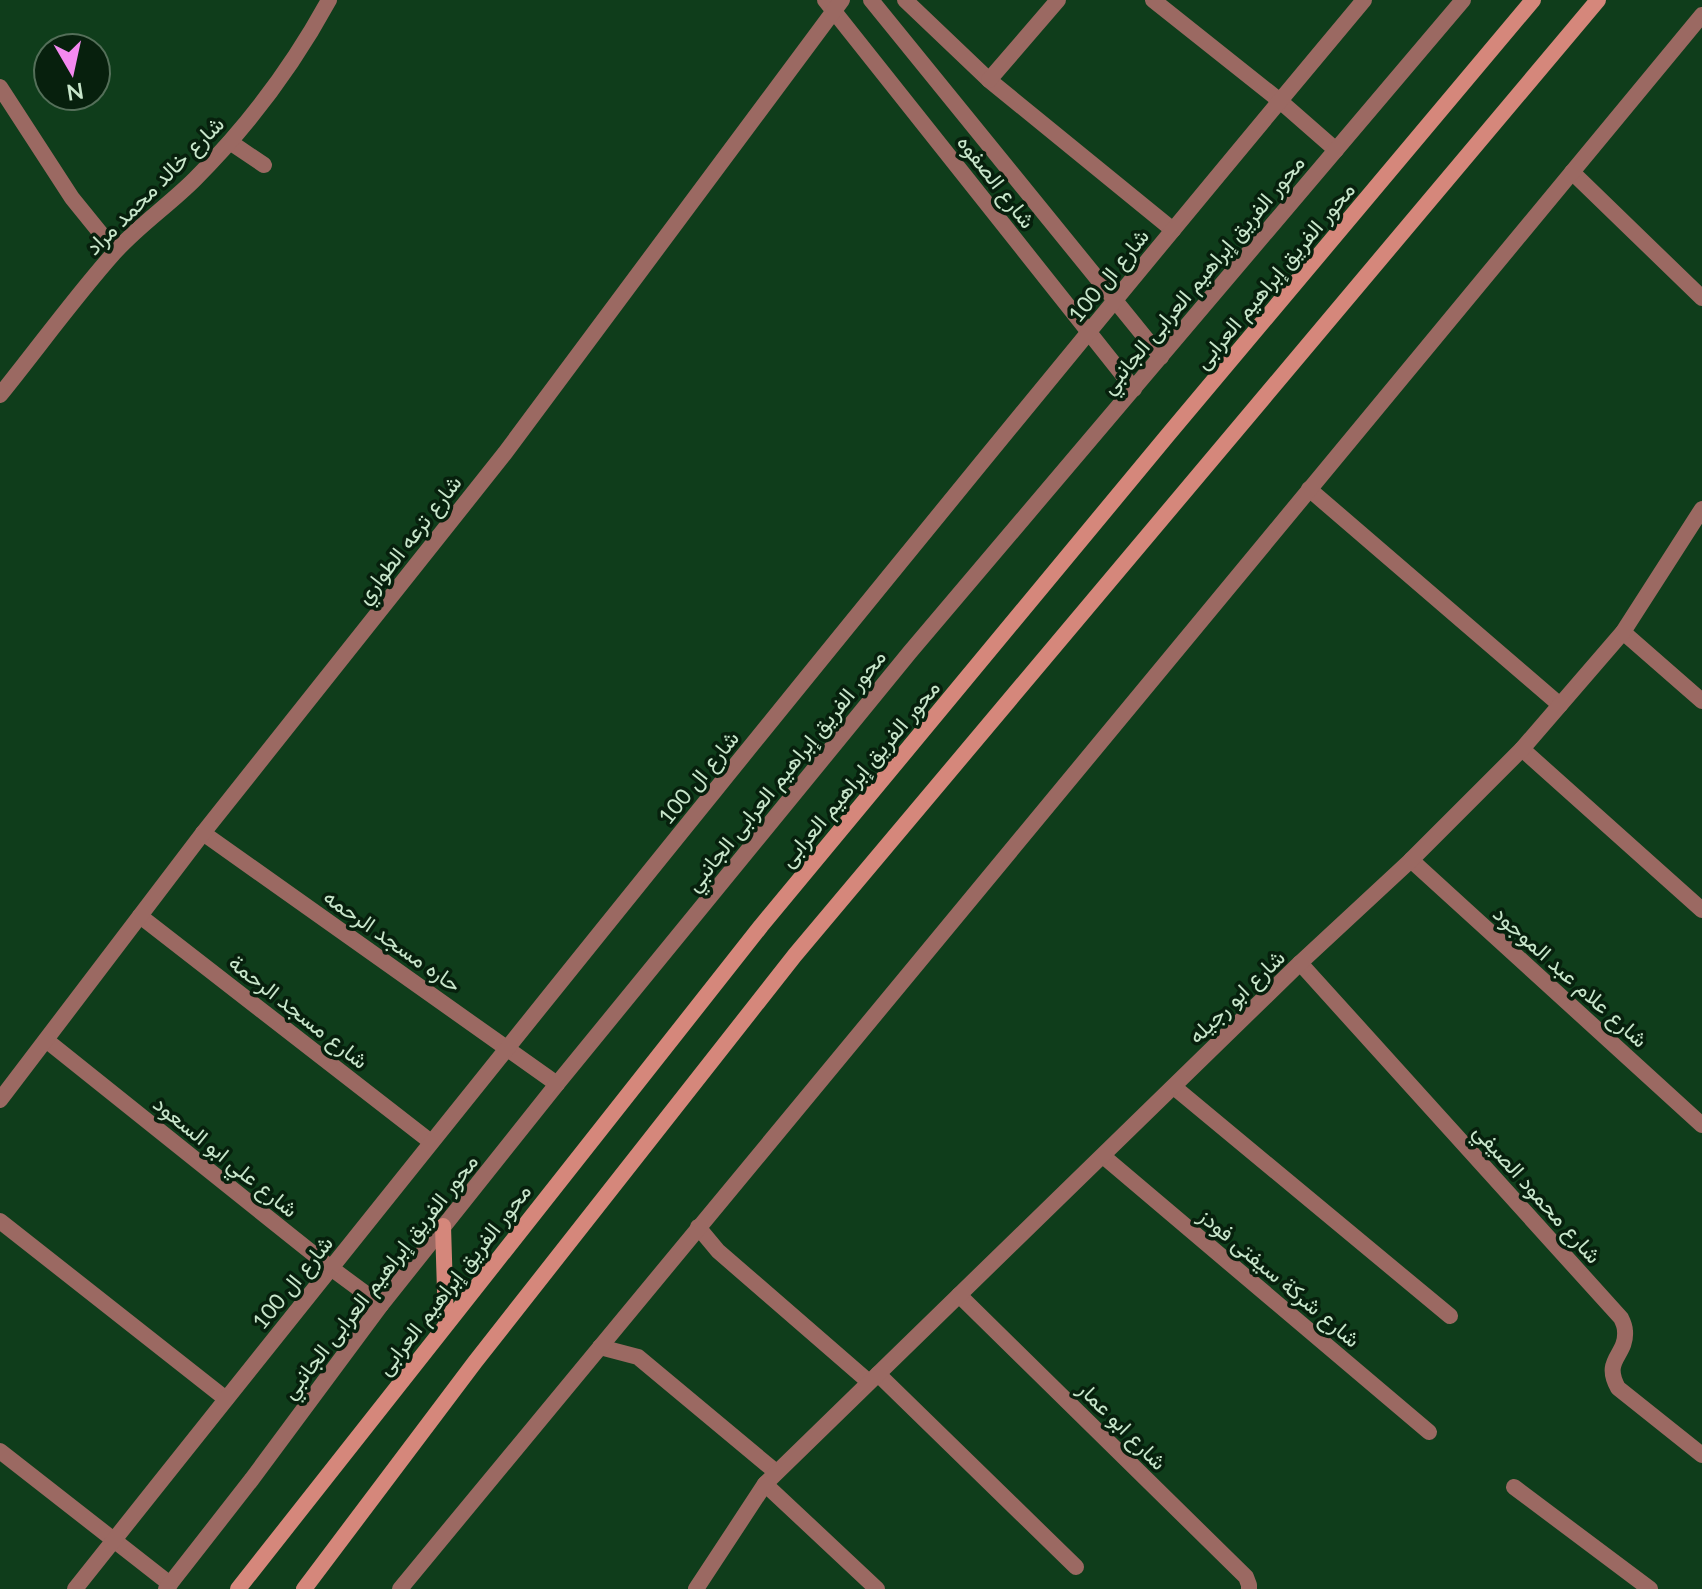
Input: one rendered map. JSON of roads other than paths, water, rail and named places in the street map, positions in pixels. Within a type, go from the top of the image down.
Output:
[{"type":"main road","name":"محور الفريق إبراهيم العرابى","points":[[238,1589],[761,926],[1533,0]]},
{"type":"main road","points":[[304,1589],[475,1362],[795,955],[1598,0]]},
{"type":"main road","points":[[443,1226],[446,1323]]},
{"type":"street","name":"شارع خالد محمد مراد","points":[[0,395],[115,251],[193,181],[230,142],[294,59],[329,0]]},
{"type":"street","name":"شارع الصفوه","points":[[871,0],[1161,357]]},
{"type":"street","points":[[905,0],[989,80],[1173,230]]},
{"type":"street","points":[[989,80],[1058,0]]},
{"type":"street","points":[[1153,0],[1336,150]]},
{"type":"street","name":"شارع ال 100","points":[[75,1589],[507,1047],[1364,0]]},
{"type":"street","name":"محور الفريق إبراهيم العرابى الجانبي","points":[[168,1587],[381,1305],[557,1084],[910,652],[1463,0]]},
{"type":"street","name":"شارع الصفوه","points":[[833,4],[1134,389]]},
{"type":"street","name":"شارع ترعه الطواري","points":[[0,1100],[203,833],[505,453],[833,4]]},
{"type":"street","points":[[400,1589],[1702,15]]},
{"type":"street","points":[[0,87],[52,170],[115,251]]},
{"type":"street","points":[[230,142],[264,165]]},
{"type":"street","points":[[1572,172],[1702,298]]},
{"type":"street","points":[[1309,489],[1560,705]]},
{"type":"street","name":"شارع ابو رجيله","points":[[696,1589],[770,1478],[1300,963],[1411,860],[1522,749],[1623,632],[1702,509]]},
{"type":"street","points":[[1623,632],[1702,701]]},
{"type":"street","points":[[1522,749],[1702,910]]},
{"type":"street","name":"حاره مسجد الرحمه","points":[[203,833],[557,1084]]},
{"type":"street","name":"شارع علام عبد الموجود","points":[[1411,860],[1702,1125]]},
{"type":"street","name":"شارع مسجد الرحمة","points":[[140,916],[431,1142]]},
{"type":"street","name":"شارع محمود الصيفي","points":[[1300,963],[1621,1318],[1625,1331],[1623,1344],[1611,1366],[1612,1378],[1618,1388],[1702,1455]]},
{"type":"street","name":"شارع علي ابو السعود","points":[[46,1040],[381,1305]]},
{"type":"street","points":[[1174,1087],[1450,1316]]},
{"type":"street","name":"شارع شركة سيفتى فودز","points":[[1103,1156],[1429,1432]]},
{"type":"street","points":[[0,1221],[226,1399]]},
{"type":"street","points":[[698,1227],[718,1251],[873,1378],[1076,1567]]},
{"type":"street","name":"شارع ابو عمار","points":[[959,1295],[1246,1577],[1249,1589]]},
{"type":"street","points":[[600,1347],[638,1357],[770,1478],[877,1589]]},
{"type":"street","points":[[0,1451],[168,1587]]},
{"type":"street","points":[[1514,1487],[1650,1589]]}]
